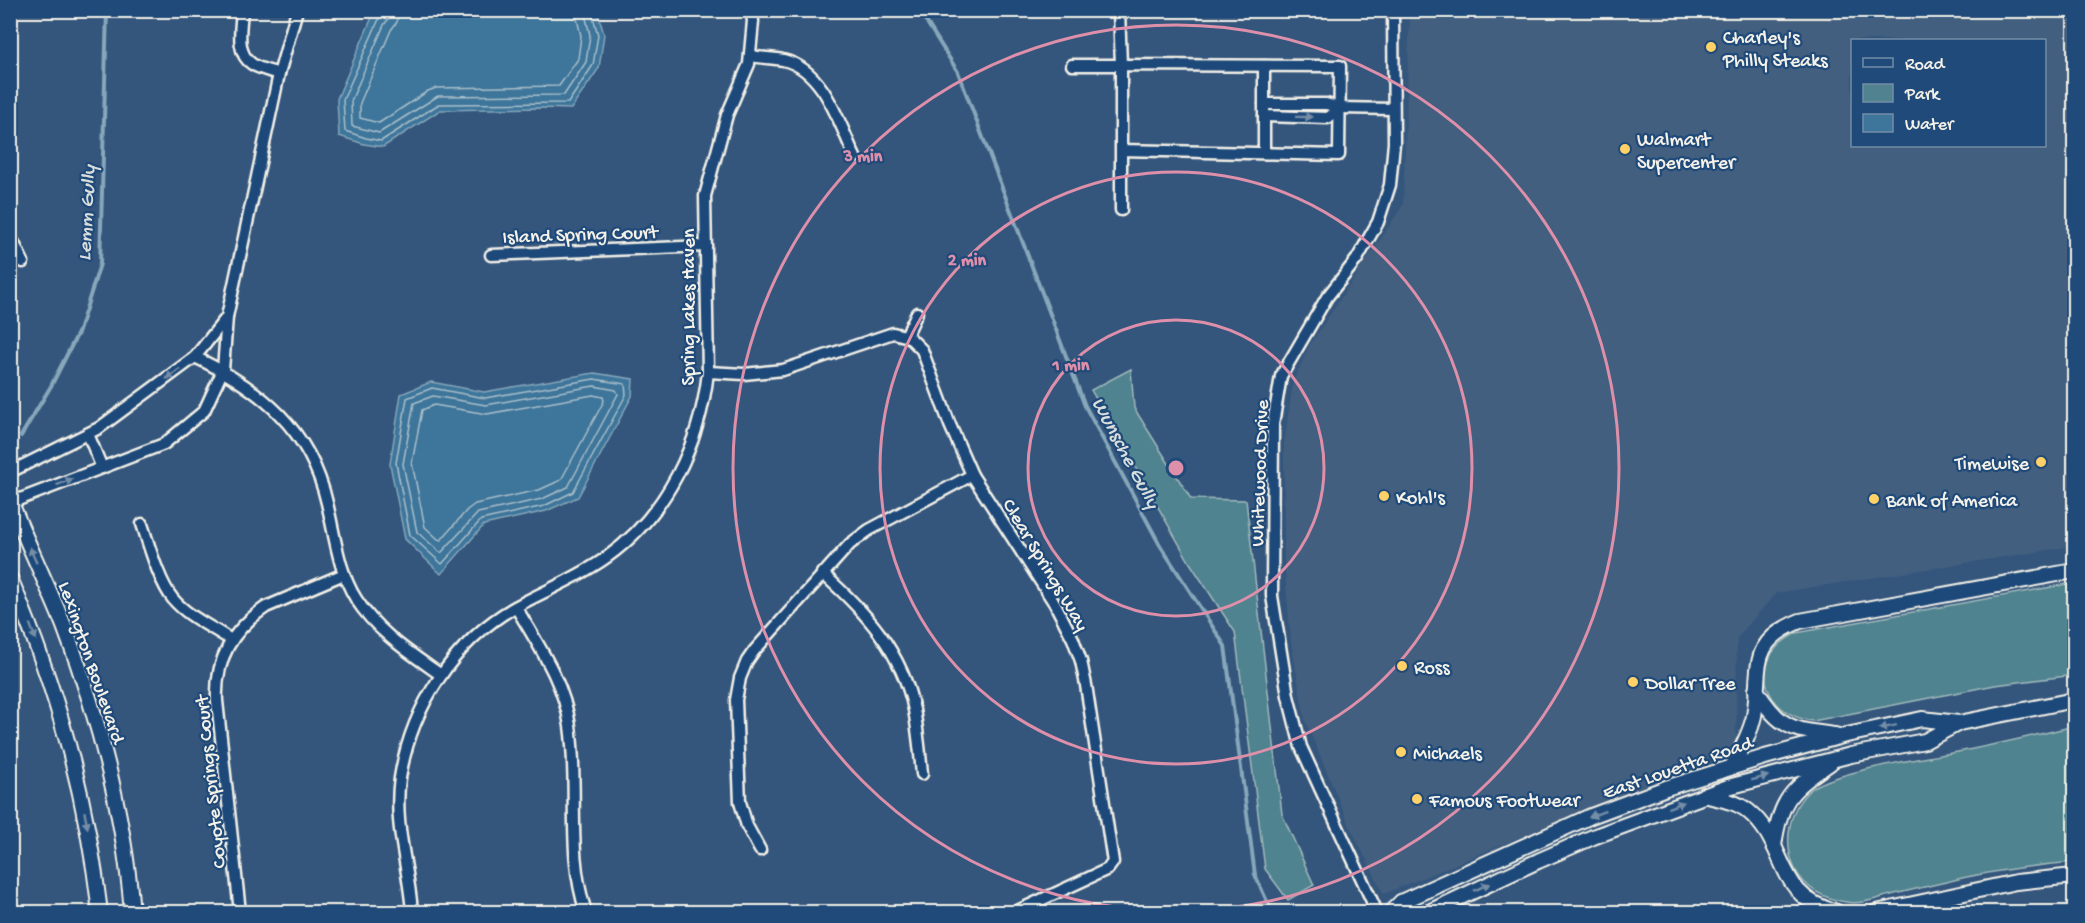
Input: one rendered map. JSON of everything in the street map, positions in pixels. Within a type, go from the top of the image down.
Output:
[{"type":"main road","name":"Lexington Boulevard","points":[[11,502],[63,623],[95,717],[107,759],[121,828],[132,912]]},
{"type":"main road","points":[[1732,767],[1749,733],[1754,716],[1757,666],[1761,652],[1768,641],[1783,628],[1800,621],[2074,571]]},
{"type":"main road","points":[[10,578],[45,664],[64,727],[84,810],[100,912]]},
{"type":"main road","points":[[1756,690],[1767,708],[1781,722],[1798,731],[1842,736]]},
{"type":"main road","name":"East Louetta Road","points":[[1429,912],[1538,861],[1704,795],[1836,759],[1925,741],[1959,723],[2074,700]]},
{"type":"main road","name":"East Louetta Road","points":[[1391,912],[1401,902],[1591,816],[1732,767],[1842,736],[1922,719],[1959,723]]},
{"type":"main road","points":[[1774,846],[1777,824],[1786,800],[1799,784],[1836,759]]},
{"type":"main road","points":[[1704,795],[1732,802],[1747,810],[1763,825],[1797,893],[1821,908],[1837,912]]},
{"type":"main road","points":[[1609,831],[1620,815],[1624,804]]},
{"type":"main road","points":[[1876,912],[2016,882],[2074,876]]},
{"type":"street","points":[[242,10],[240,37],[247,60],[253,65],[279,74]]},
{"type":"street","points":[[11,502],[164,444],[204,411],[223,370],[227,316],[279,74],[297,10]]},
{"type":"street","name":"Spring Lakes Haven","points":[[412,912],[399,832],[400,780],[414,724],[441,675],[479,632],[516,607],[583,573],[632,536],[651,516],[673,484],[685,457],[704,401],[708,372],[705,196],[727,115],[751,56],[753,21],[751,10]]},
{"type":"street","points":[[1119,10],[1121,210]]},
{"type":"street","name":"Whitewood Drive","points":[[1377,912],[1301,747],[1288,696],[1272,596],[1273,424],[1281,376],[1328,297],[1357,259],[1378,222],[1390,186],[1394,143],[1393,10]]},
{"type":"street","points":[[751,56],[784,60],[806,69],[821,85],[855,157]]},
{"type":"street","points":[[1072,65],[1340,66],[1339,155],[1264,147],[1121,150]]},
{"type":"street","points":[[1263,66],[1264,147]]},
{"type":"street","points":[[1264,104],[1326,104],[1340,108],[1394,109]]},
{"type":"street","points":[[1264,116],[1328,118],[1340,108]]},
{"type":"street","points":[[10,235],[23,262]]},
{"type":"street","name":"Island Spring Court","points":[[491,255],[706,246]]},
{"type":"street","points":[[708,372],[756,374],[783,370],[886,334],[906,336],[917,313]]},
{"type":"street","points":[[10,472],[107,422],[195,357],[227,316]]},
{"type":"street","name":"Clear Springs Way","points":[[906,336],[916,342],[922,350],[950,425],[972,475],[1055,604],[1070,633],[1081,661],[1086,685],[1112,866],[1015,912]]},
{"type":"street","points":[[195,357],[223,370],[265,400],[287,420],[304,443],[322,483],[344,574],[356,598],[376,625],[397,644],[441,675]]},
{"type":"street","points":[[87,434],[102,468]]},
{"type":"street","points":[[760,850],[747,826],[740,802],[736,691],[747,661],[822,573],[859,537],[972,475]]},
{"type":"street","points":[[142,524],[166,589],[173,599],[182,608],[231,640]]},
{"type":"street","points":[[822,573],[871,621],[897,660],[914,707],[922,774]]},
{"type":"street","name":"Coyote Springs Court","points":[[240,912],[216,691],[221,662],[231,640],[247,621],[266,607],[344,574]]},
{"type":"street","points":[[516,607],[555,674],[567,713],[571,738],[577,874],[586,912]]},
{"type":"shaded area","points":[[1410,11],[2074,11],[2074,546],[1776,593],[1737,638],[1736,747],[1384,894],[1351,829],[1305,720],[1291,642],[1284,561],[1284,444],[1293,382],[1309,346],[1403,205]]},
{"type":"green space","points":[[1131,369],[1134,408],[1191,499],[1246,500],[1282,814],[1314,885],[1288,900],[1265,869],[1235,632],[1190,563],[1091,390]]},
{"type":"green space","points":[[2074,583],[2074,675],[1995,685],[1813,721],[1790,714],[1773,699],[1768,689],[1767,667],[1773,651],[1796,633]]},
{"type":"green space","points":[[2074,726],[2074,862],[1976,875],[1857,903],[1838,901],[1823,896],[1804,882],[1795,869],[1789,849],[1792,817],[1810,790],[1822,783],[1860,771]]},
{"type":"water","points":[[382,11],[597,11],[604,34],[599,68],[571,109],[440,110],[383,147],[364,144],[339,136],[337,99],[373,15]]},
{"type":"water","points":[[594,373],[633,379],[632,396],[578,497],[546,511],[484,525],[441,574],[405,539],[390,464],[401,394],[431,382],[484,392]]},
{"type":"waterway","name":"Lemm Gully","points":[[21,436],[51,386],[79,331],[100,264],[107,10]]},
{"type":"waterway","name":"Wunsche Gully","points":[[919,10],[958,72],[1085,406],[1160,545],[1225,646],[1255,875],[1272,912]]},
{"type":"place","name":"Charley's Philly Steaks","points":[[1711,47]]},
{"type":"place","name":"Walmart Supercenter","points":[[1625,149]]},
{"type":"place","name":"Timewise","points":[[2041,462]]},
{"type":"place","name":"Kohl's","points":[[1384,496]]},
{"type":"place","name":"Bank of America","points":[[1874,499]]},
{"type":"place","name":"Ross","points":[[1402,666]]},
{"type":"place","name":"Dollar Tree","points":[[1633,682]]},
{"type":"place","name":"Michaels","points":[[1401,752]]},
{"type":"place","name":"Famous Footwear","points":[[1417,799]]}]
